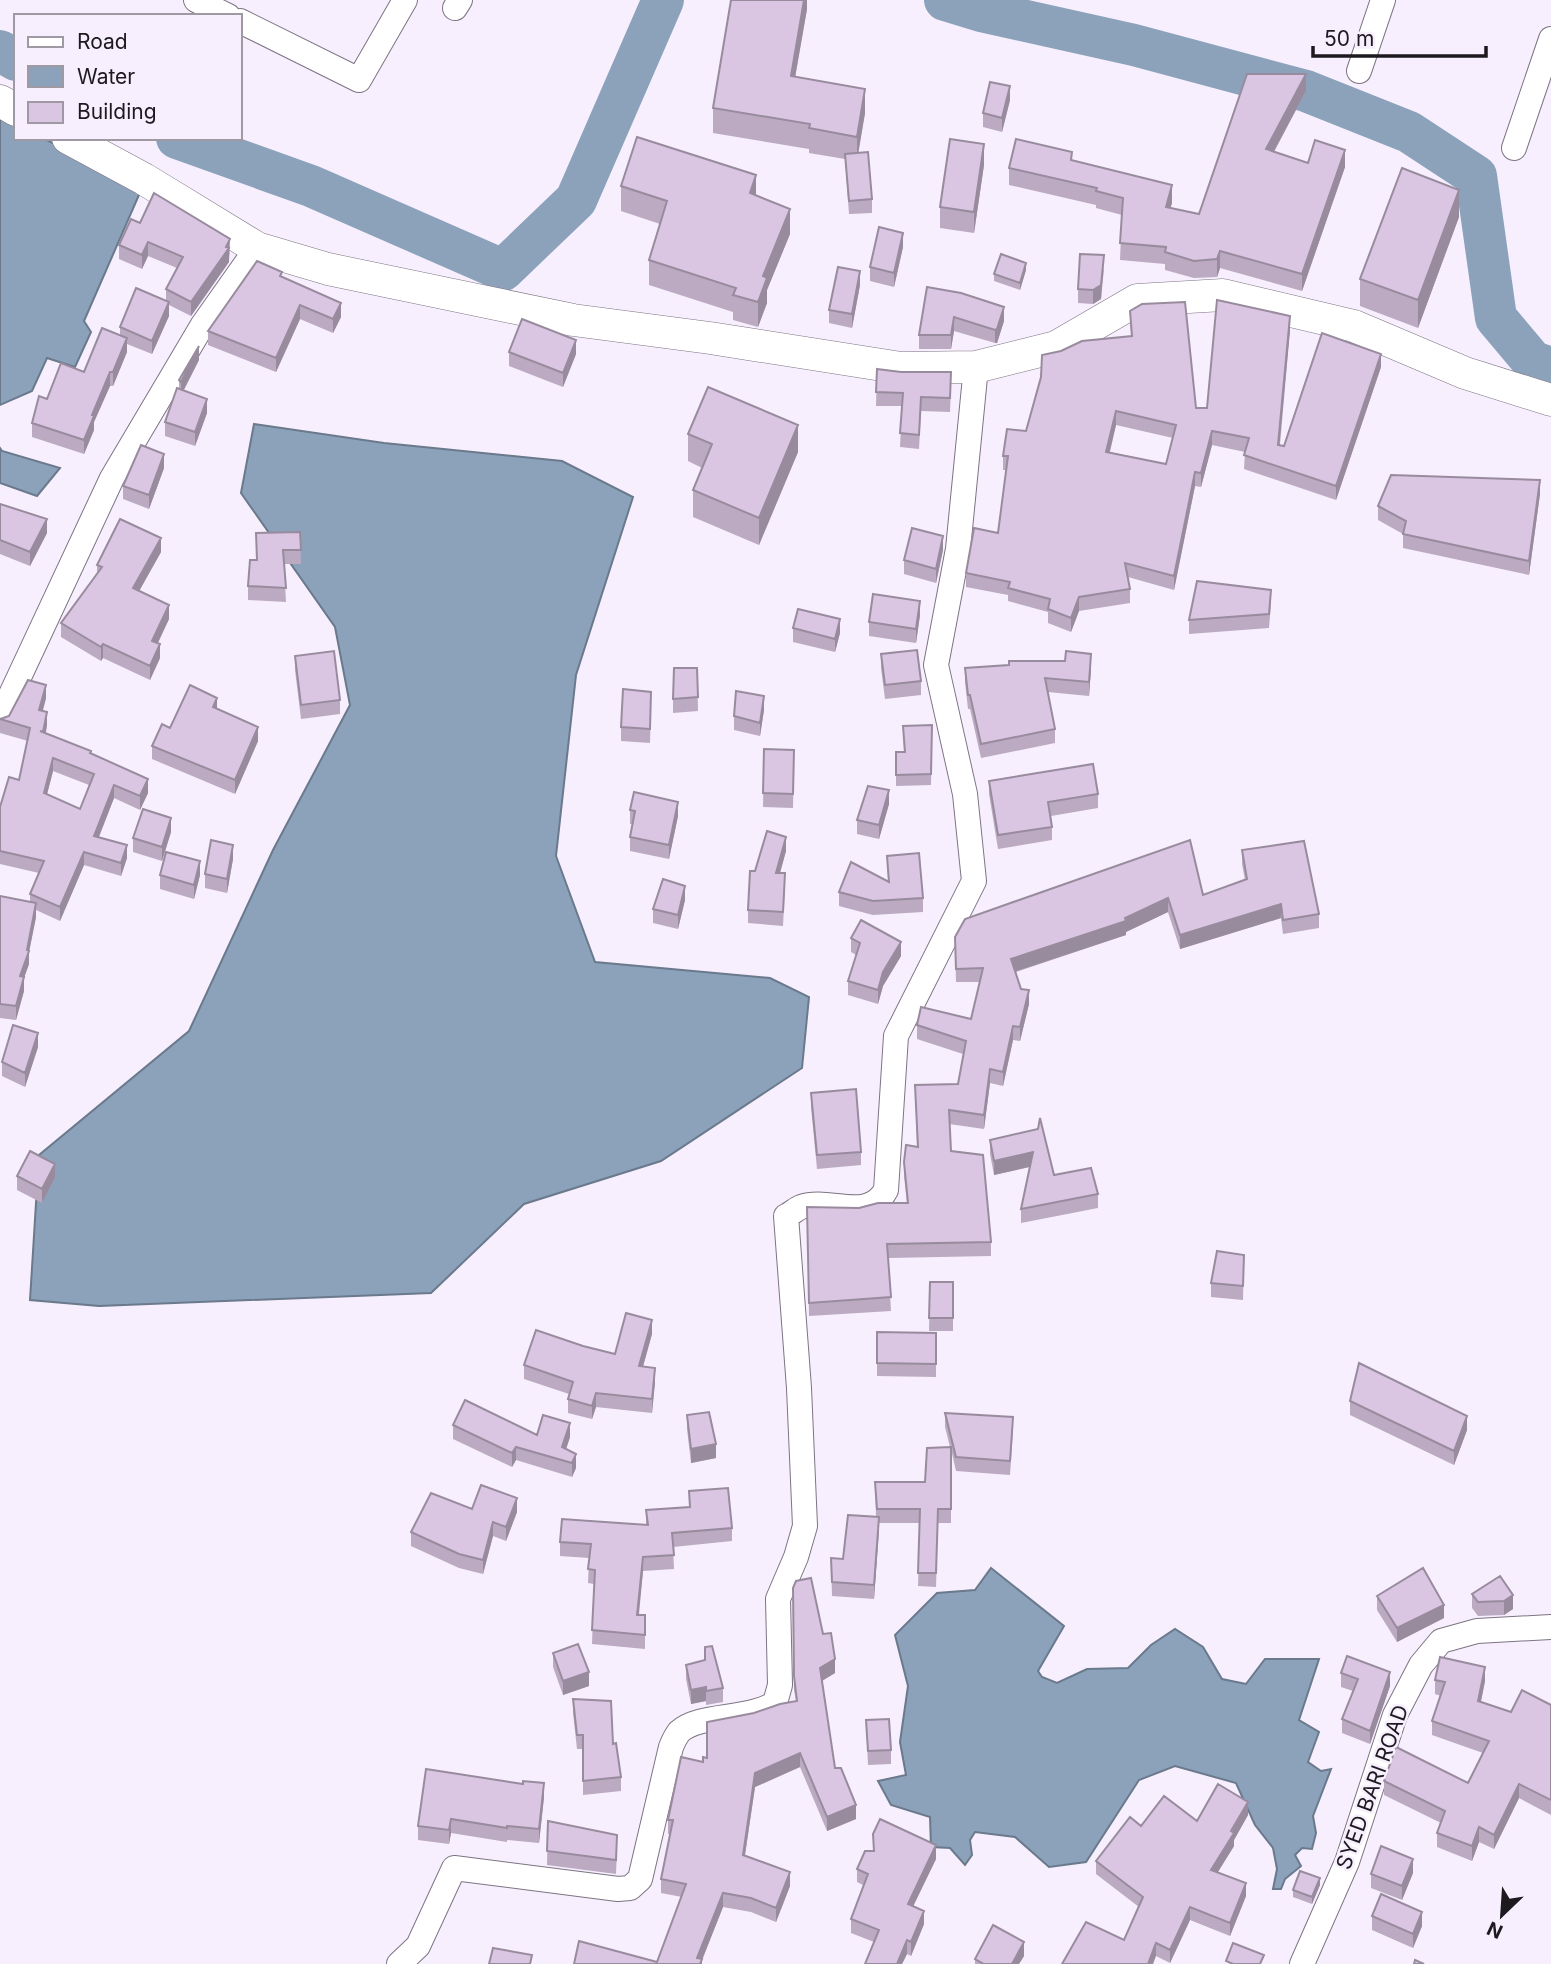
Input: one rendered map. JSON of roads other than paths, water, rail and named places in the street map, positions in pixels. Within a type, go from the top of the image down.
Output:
[{"type":"street","points":[[196,0],[224,14]]},
{"type":"street","points":[[242,22],[359,80],[405,0]]},
{"type":"street","points":[[1359,71],[1383,0]]},
{"type":"street","points":[[1514,148],[1551,39]]},
{"type":"street","points":[[72,140],[144,179],[257,248],[328,269],[572,320],[710,338],[901,368],[976,367],[1056,347],[1137,300],[1223,295],[1354,326],[1465,373],[1551,400]]},
{"type":"street","points":[[0,718],[112,478],[202,326],[257,248]]},
{"type":"street","points":[[399,1964],[418,1946],[454,1868],[618,1889],[629,1888],[640,1879],[671,1747],[678,1733],[691,1724],[763,1712],[775,1703],[780,1685],[778,1599],[796,1557],[805,1526],[799,1388],[786,1216],[803,1207],[871,1206],[881,1200],[886,1190],[896,1036],[974,881],[965,794],[936,665],[958,549],[976,367]]},
{"type":"street","name":"SYED BARI ROAD","points":[[1302,1964],[1347,1862],[1395,1715],[1421,1665],[1441,1641],[1477,1631],[1551,1627]]},
{"type":"water","points":[[0,116],[14,123],[14,140],[47,140],[142,188],[84,321],[91,332],[75,367],[47,358],[32,391],[0,405]]},
{"type":"water","points":[[254,424],[384,443],[562,461],[633,497],[576,675],[556,856],[595,962],[770,978],[809,997],[802,1068],[661,1161],[524,1204],[431,1293],[99,1306],[30,1300],[39,1155],[189,1031],[273,850],[350,705],[335,627],[241,493]]},
{"type":"water","points":[[0,448],[2,451],[60,468],[37,496],[0,483]]},
{"type":"water","points":[[991,1568],[1064,1626],[1038,1671],[1042,1677],[1057,1683],[1087,1669],[1128,1668],[1151,1645],[1175,1629],[1203,1647],[1222,1679],[1246,1684],[1265,1659],[1319,1659],[1299,1720],[1319,1732],[1308,1762],[1321,1771],[1331,1769],[1313,1816],[1316,1833],[1312,1849],[1302,1848],[1295,1855],[1301,1866],[1285,1879],[1281,1889],[1273,1889],[1277,1869],[1273,1848],[1255,1825],[1236,1783],[1175,1766],[1139,1780],[1086,1862],[1049,1867],[1015,1837],[975,1832],[970,1840],[972,1855],[965,1865],[950,1848],[931,1847],[930,1817],[891,1805],[878,1781],[906,1775],[900,1742],[908,1686],[895,1635],[937,1593],[975,1590]]},
{"type":"waterway","points":[[183,140],[311,186],[503,270],[576,200],[663,0]]},
{"type":"waterway","points":[[945,0],[981,11],[1134,45],[1306,91],[1409,132],[1476,176],[1496,318],[1533,362],[1551,368]]},
{"type":"waterway","points":[[0,51],[14,59]]}]
